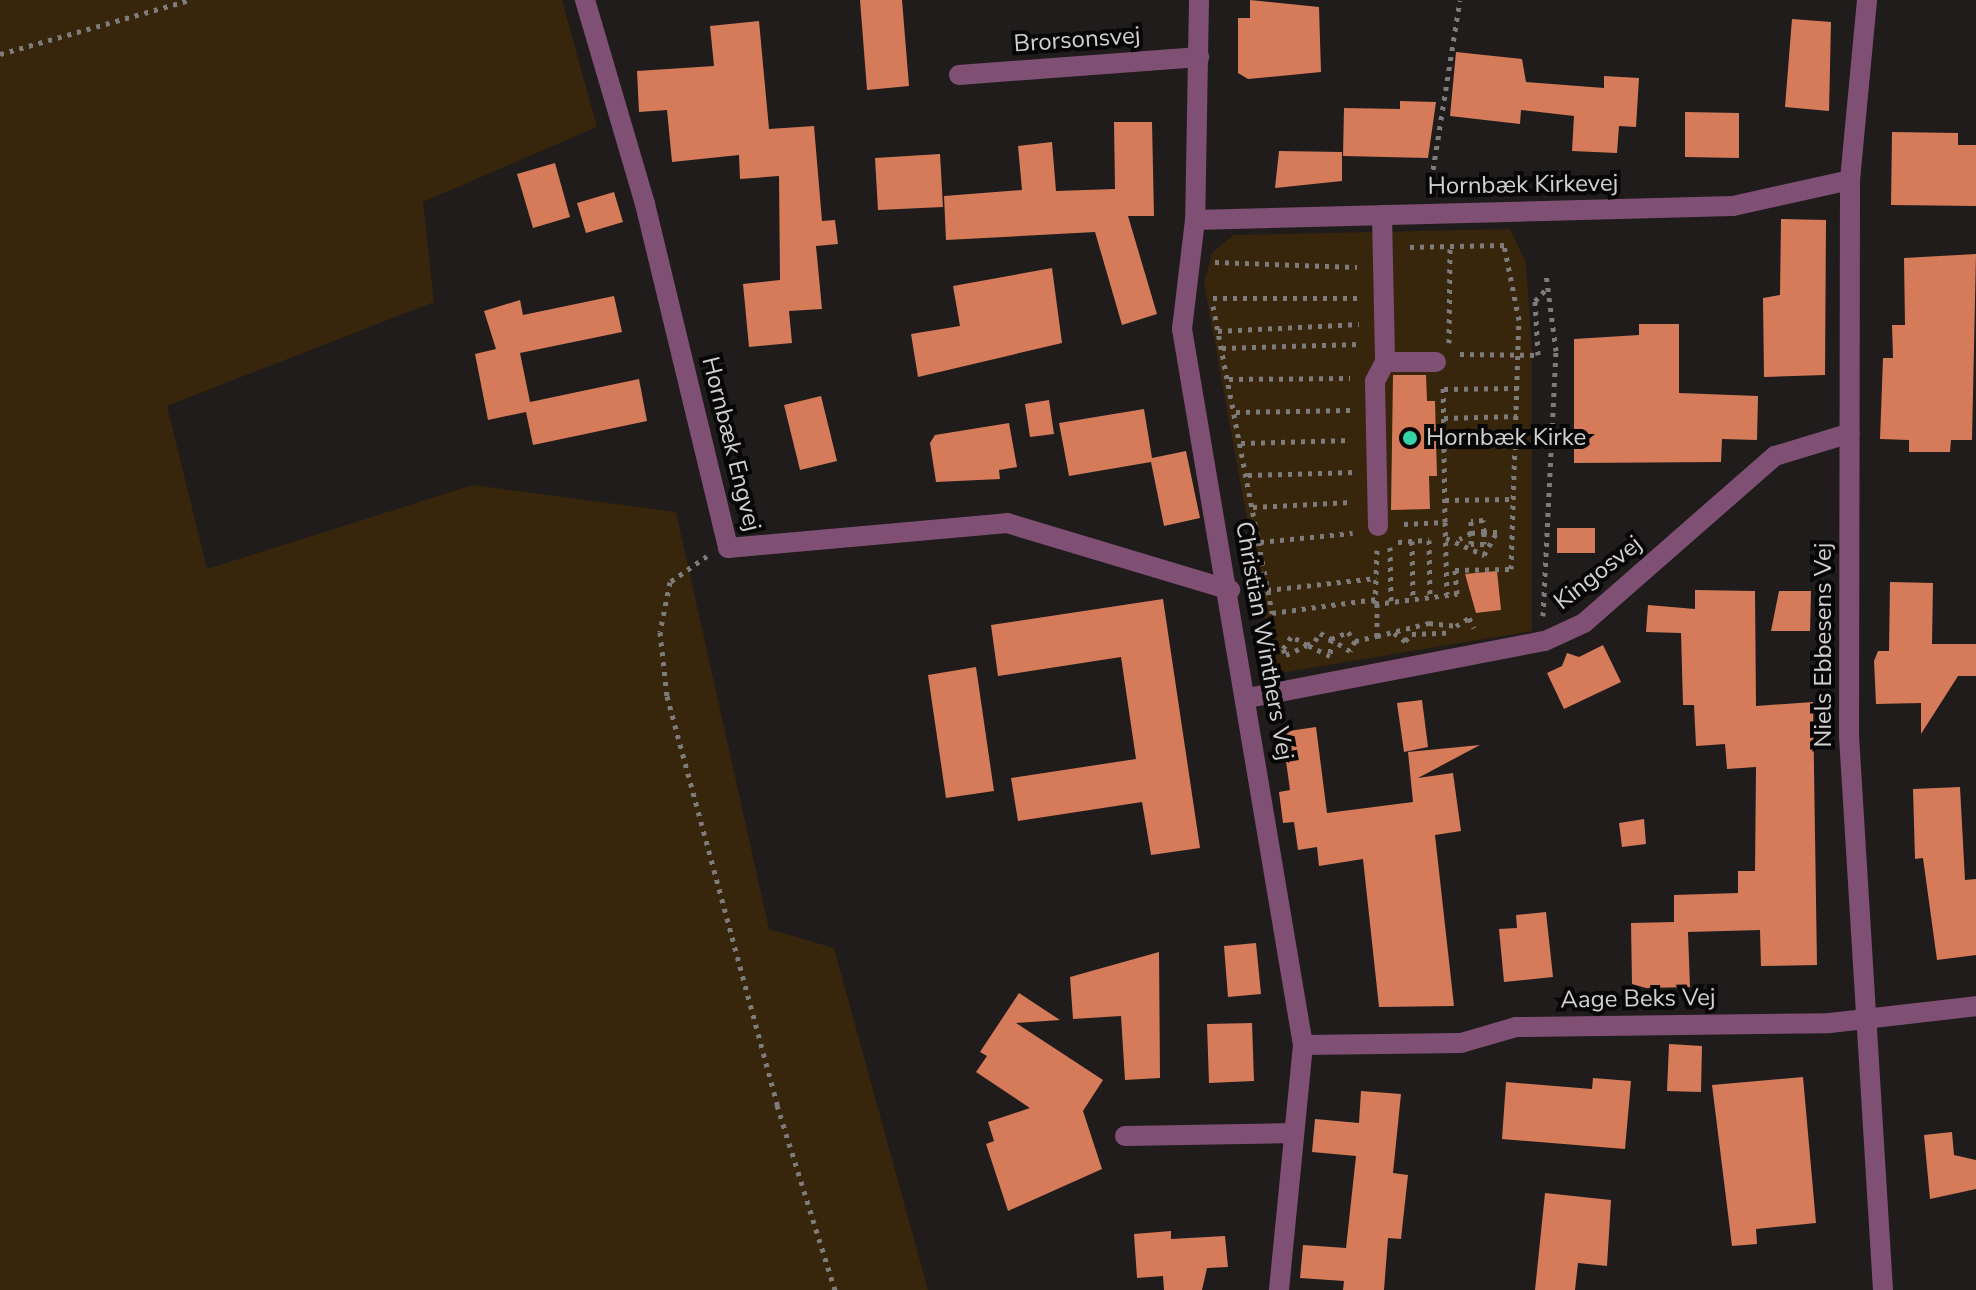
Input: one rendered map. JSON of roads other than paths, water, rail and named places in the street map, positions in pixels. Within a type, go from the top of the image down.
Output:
[{"type":"street","name":"Hornbæk Engvej","points":[[585,0],[645,204],[728,548],[1007,523],[1230,590]]},
{"type":"street","name":"Christian Winthers Vej","points":[[1199,0],[1195,220],[1182,329],[1230,590],[1303,1045],[1279,1290]]},
{"type":"street","name":"Niels Ebbesens Vej","points":[[1867,0],[1850,180],[1849,736],[1861,1020],[1883,1290]]},
{"type":"street","name":"Brorsonsvej","points":[[959,75],[1199,57]]},
{"type":"street","name":"Hornbæk Kirkevej","points":[[1195,220],[1733,206],[1850,180]]},
{"type":"street","points":[[1378,528],[1375,381],[1384,343],[1382,215]]},
{"type":"street","points":[[1384,343],[1436,362]]},
{"type":"street","name":"Kingosvej","points":[[1248,698],[1545,641],[1584,623],[1775,456],[1850,433]]},
{"type":"street","name":"Aage Beks Vej","points":[[1303,1045],[1461,1043],[1516,1027],[1861,1020],[1976,1006]]},
{"type":"street","points":[[1125,1136],[1294,1133]]},
{"type":"place","name":"Hornbæk Kirke","points":[[1410,438]]}]
